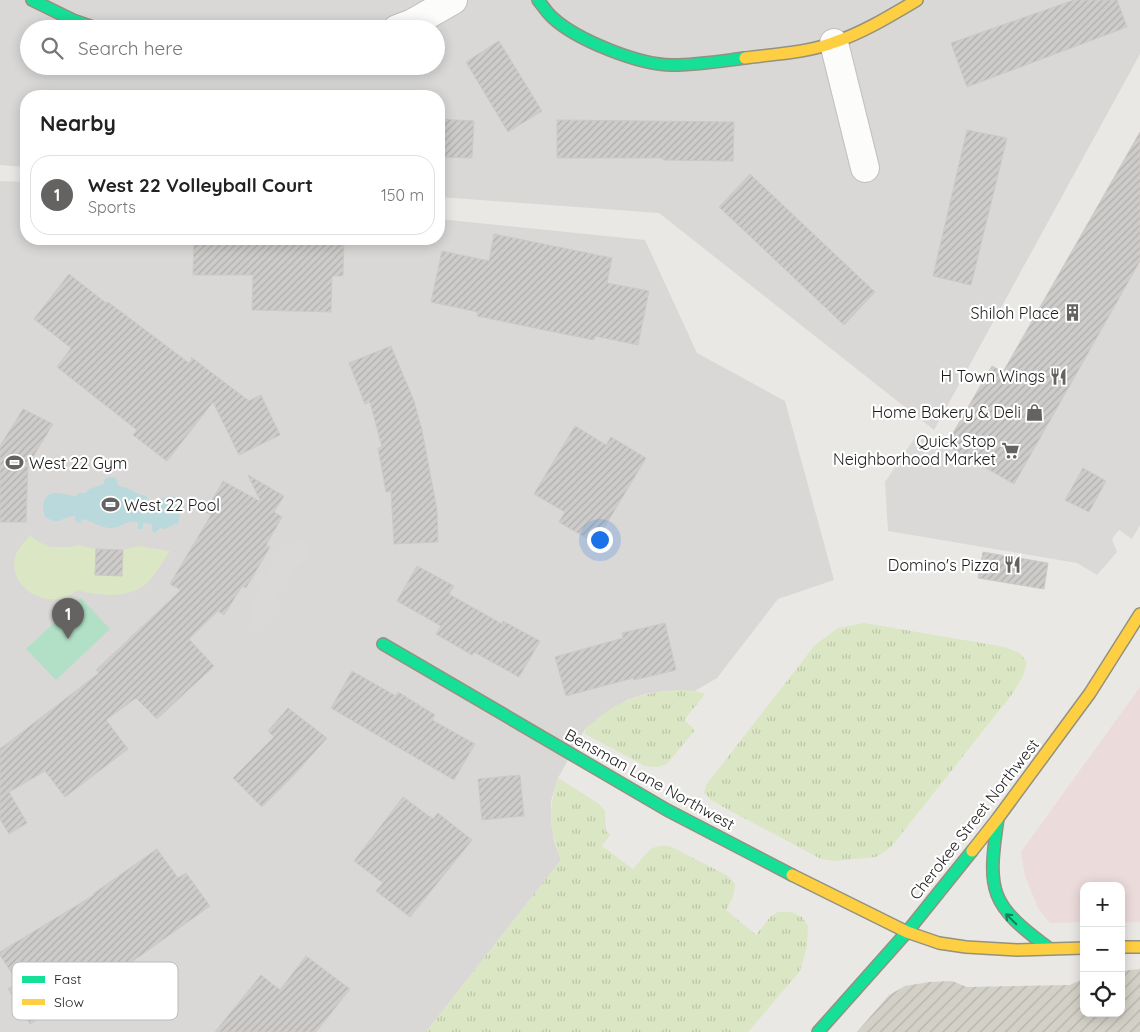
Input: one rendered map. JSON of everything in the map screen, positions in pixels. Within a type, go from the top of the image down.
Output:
[{"type":"street","points":[[32,0],[73,20]]},
{"type":"street","points":[[419,20],[454,0]]},
{"type":"street","points":[[538,0],[553,18],[584,39],[634,58],[670,65],[702,64],[806,49],[834,43],[871,27],[917,0]]},
{"type":"street","points":[[834,43],[865,168]]},
{"type":"street","name":"Cherokee Street Northwest","points":[[818,1032],[907,932],[998,818],[1090,693],[1140,614]]},
{"type":"street","name":"Bensman Lane Northwest","points":[[383,644],[667,810],[844,902],[907,932],[939,943],[966,947],[992,949],[1080,948]]},
{"type":"street","points":[[998,818],[991,870],[992,887],[996,898],[1005,913],[1015,924],[1050,949]]},
{"type":"street","points":[[1125,947],[1140,947]]},
{"type":"shaded area","points":[[0,0],[1140,0],[1140,54],[934,430],[659,213],[445,197],[445,90],[20,90],[20,167],[0,165]]},
{"type":"shaded area","points":[[0,181],[20,182],[20,245],[445,245],[445,220],[645,240],[697,353],[785,401],[834,580],[778,599],[717,678],[695,691],[664,691],[645,694],[627,700],[585,729],[558,778],[551,801],[554,841],[561,860],[426,1032],[0,1032]]},
{"type":"shaded area","points":[[1140,261],[1140,525],[1132,539],[1119,530],[1112,539],[1117,552],[1097,575],[1077,563],[888,531],[885,482],[916,436],[946,445],[1013,483]]},
{"type":"shaded area","points":[[301,539],[311,555],[299,564],[281,587],[273,604],[272,623],[252,626],[255,598],[264,577],[277,557]]},
{"type":"shaded area","points":[[1140,687],[1140,922],[1125,922],[1125,882],[1080,882],[1080,922],[1050,923],[1038,908],[1025,876],[1021,852]]},
{"type":"shaded area","points":[[1140,969],[1140,1032],[857,1032],[889,995],[905,986],[929,982],[952,981],[967,987],[1070,985],[1080,980],[1080,1017],[1125,1017],[1125,971]]},
{"type":"green space","points":[[30,535],[39,542],[51,547],[72,547],[77,545],[96,549],[123,550],[138,546],[170,551],[149,581],[133,591],[124,594],[105,595],[77,590],[66,597],[55,599],[43,598],[32,594],[23,587],[17,577],[14,566],[17,552]]},
{"type":"green space","points":[[81,598],[110,629],[56,680],[26,649]]},
{"type":"green space","points":[[864,623],[1005,647],[1020,653],[1027,663],[1023,676],[1013,693],[891,847],[876,857],[835,861],[821,859],[711,800],[704,793],[706,785],[815,645],[838,628]]},
{"type":"green space","points":[[679,690],[705,694],[684,720],[695,730],[667,764],[658,767],[645,766],[585,734],[585,729],[617,705],[652,693]]},
{"type":"green space","points":[[558,778],[598,803],[605,811],[606,831],[610,835],[602,846],[633,869],[652,849],[670,846],[728,876],[735,884],[733,897],[726,910],[756,935],[771,916],[778,912],[792,912],[802,917],[808,926],[807,946],[800,971],[748,1032],[426,1032],[561,860],[554,838],[551,819],[551,810]]},
{"type":"water","name":"West 22 Pool","points":[[114,477],[117,480],[118,486],[147,496],[147,502],[151,503],[173,496],[176,498],[180,514],[177,525],[175,524],[165,529],[160,528],[155,533],[152,531],[152,524],[143,523],[143,529],[138,529],[138,522],[130,522],[111,528],[81,519],[81,523],[76,522],[75,516],[58,521],[45,517],[43,505],[48,495],[56,493],[77,496],[78,493],[85,493],[89,489],[104,484],[105,479]]},
{"type":"building","points":[[1074,0],[1117,0],[1127,27],[967,87],[951,43]]},
{"type":"building","points":[[499,41],[542,111],[508,132],[466,62]]},
{"type":"building","points":[[445,119],[474,121],[472,158],[445,157]]},
{"type":"building","points":[[557,120],[734,122],[733,161],[663,160],[663,158],[557,158]]},
{"type":"building","points":[[967,130],[1007,138],[971,285],[933,276]]},
{"type":"building","name":"Shiloh Place","points":[[1140,132],[1140,261],[1014,484],[946,445],[992,366],[1003,372]]},
{"type":"building","points":[[750,174],[875,292],[844,325],[719,207]]},
{"type":"building","points":[[494,234],[612,258],[607,283],[649,291],[638,345],[595,336],[594,340],[477,316],[478,312],[431,302],[442,251],[489,261]]},
{"type":"building","points":[[194,245],[344,245],[343,276],[332,276],[331,312],[252,310],[253,275],[193,275]]},
{"type":"building","points":[[69,274],[189,363],[192,359],[191,357],[249,401],[261,395],[280,435],[239,455],[213,402],[167,461],[133,435],[137,430],[57,367],[71,348],[34,319]]},
{"type":"building","points":[[391,346],[414,401],[422,430],[437,510],[438,542],[394,544],[391,491],[386,492],[378,448],[382,447],[370,402],[365,404],[349,363]]},
{"type":"building","name":"West 22 Gym","points":[[23,409],[53,424],[28,465],[26,522],[0,522],[0,446]]},
{"type":"building","points":[[575,426],[606,445],[611,437],[646,458],[595,543],[559,522],[565,512],[534,494]]},
{"type":"building","points":[[1083,468],[1106,481],[1089,512],[1065,500]]},
{"type":"building","points":[[248,475],[284,496],[274,512],[282,517],[266,545],[270,547],[246,588],[242,586],[224,615],[218,611],[189,639],[214,666],[157,719],[136,698],[106,720],[128,749],[65,797],[45,771],[9,792],[27,823],[9,834],[0,819],[0,749],[99,673],[96,670],[181,590],[170,584],[211,515],[205,512],[223,481],[261,502]]},
{"type":"building","points":[[96,549],[123,550],[122,576],[95,575]]},
{"type":"building","points":[[983,552],[1048,563],[1044,589],[978,578]]},
{"type":"building","points":[[417,566],[454,586],[449,594],[502,624],[503,621],[540,641],[519,677],[474,652],[472,655],[436,634],[441,626],[397,601]]},
{"type":"building","points":[[665,623],[676,670],[634,680],[633,678],[566,696],[555,657],[623,638],[622,633]]},
{"type":"building","points":[[352,671],[396,696],[398,692],[435,715],[432,720],[475,744],[454,780],[331,708]]},
{"type":"building","points":[[288,708],[327,738],[262,807],[233,778],[274,737],[268,731]]},
{"type":"building","points":[[520,775],[524,816],[482,820],[478,779]]},
{"type":"building","points":[[403,797],[433,819],[438,813],[472,840],[410,917],[376,891],[383,883],[354,861]]},
{"type":"building","points":[[157,849],[178,878],[186,873],[210,906],[132,962],[12,962],[12,974],[0,952],[93,894]]},
{"type":"building","points":[[306,956],[350,989],[316,1032],[215,1032],[261,975],[280,990]]},
{"type":"building","points":[[12,987],[12,995],[8,989]]},
{"type":"building","points":[[27,1020],[37,1020],[30,1024]]},
{"type":"traffic: fast","points":[[32,0],[73,20]]},
{"type":"traffic: fast","points":[[538,0],[553,18],[577,35],[609,50],[643,61],[681,65],[745,58]]},
{"type":"traffic: fast","points":[[383,644],[667,810],[792,875]]},
{"type":"traffic: fast","points":[[998,818],[993,863],[997,894],[1004,907],[1015,920],[1050,949]]},
{"type":"traffic: fast","points":[[818,1032],[907,932],[972,851]]},
{"type":"traffic: slow","points":[[745,58],[802,51],[824,46],[867,29],[917,0]]},
{"type":"traffic: slow","points":[[972,851],[1090,693],[1140,614]]},
{"type":"traffic: slow","points":[[792,875],[907,932],[939,943],[966,947],[1017,950],[1080,948]]},
{"type":"traffic: slow","points":[[1125,947],[1140,947]]},
{"type":"place","name":"Shiloh Place","points":[[1073,313]]},
{"type":"place","name":"H Town Wings","points":[[1059,376]]},
{"type":"place","name":"Home Bakery & Deli","points":[[1035,412]]},
{"type":"place","name":"Quick Stop Neighborhood Market","points":[[1010,450]]},
{"type":"place","name":"West 22 Gym","points":[[15,463]]},
{"type":"place","name":"West 22 Pool","points":[[110,505]]},
{"type":"place","name":"Domino's Pizza","points":[[1013,565]]},
{"type":"place","name":"West 22 Volleyball Court","points":[[68,639]]}]
